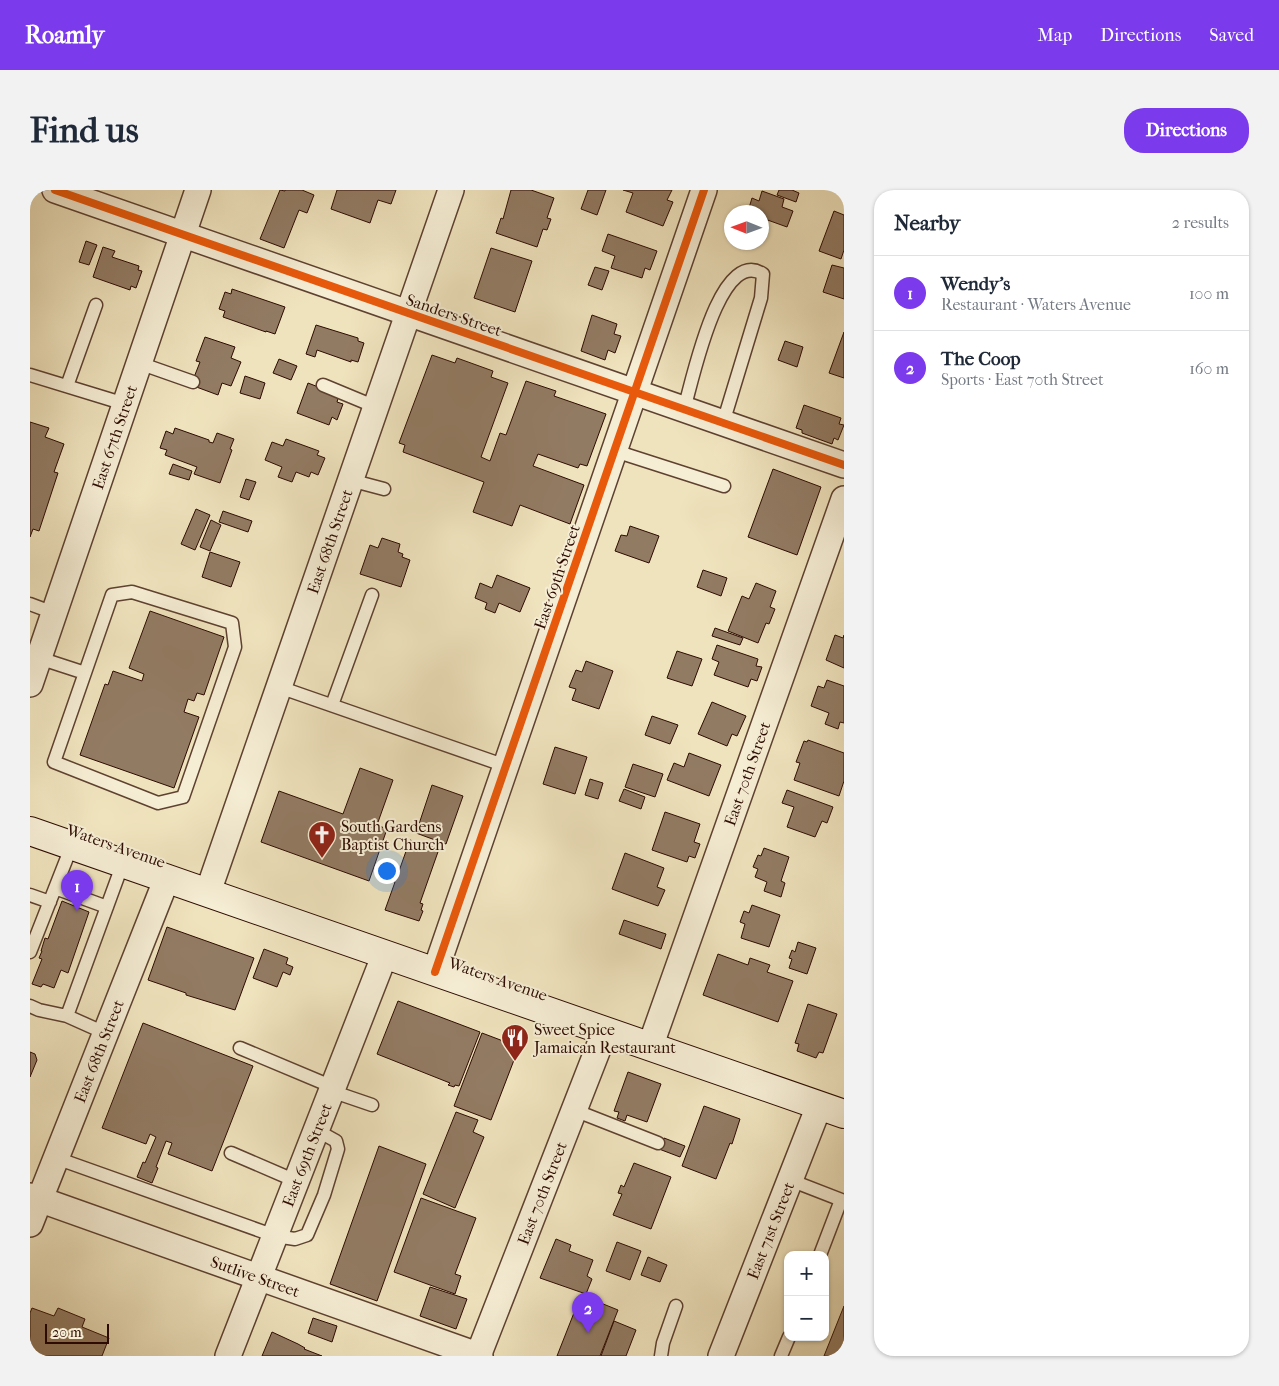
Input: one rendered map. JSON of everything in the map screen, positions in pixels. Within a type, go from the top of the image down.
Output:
[{"type":"main road","name":"Waters Avenue","points":[[30,831],[844,1114]]},
{"type":"street","name":"Sanders Street","points":[[55,190],[844,465]]},
{"type":"street","name":"East 67th Street","points":[[30,684],[198,190]]},
{"type":"street","name":"East 68th Street","points":[[208,892],[376,407],[377,380],[408,313],[451,190]]},
{"type":"street","name":"East 69th Street","points":[[435,972],[704,190]]},
{"type":"street","name":"East 70th Street","points":[[650,1047],[844,499]]},
{"type":"street","name":"East 68th Street","points":[[30,1224],[35,1198],[56,1158],[167,878]]},
{"type":"street","name":"East 69th Street","points":[[228,1356],[384,954]]},
{"type":"street","name":"East 70th Street","points":[[479,1356],[605,1031]]},
{"type":"street","name":"East 71st Street","points":[[721,1356],[819,1106]]},
{"type":"street","name":"Sutlive Street","points":[[35,1198],[479,1356]]},
{"type":"lane","points":[[684,409],[710,318],[721,295],[733,279],[746,270],[756,269],[763,274],[761,298],[723,423]]},
{"type":"lane","points":[[67,386],[96,305]]},
{"type":"lane","points":[[139,363],[193,382]]},
{"type":"lane","points":[[30,375],[125,404]]},
{"type":"lane","points":[[323,385],[376,407]]},
{"type":"lane","points":[[615,451],[724,486]]},
{"type":"lane","points":[[350,480],[384,489]]},
{"type":"lane","points":[[132,592],[232,623],[235,647],[183,798],[158,803],[54,762],[85,673],[112,595],[132,592]]},
{"type":"lane","points":[[332,705],[372,595]]},
{"type":"lane","points":[[30,604],[54,613]]},
{"type":"lane","points":[[39,658],[85,673]]},
{"type":"lane","points":[[279,686],[506,766]]},
{"type":"lane","points":[[30,952],[72,845]]},
{"type":"lane","points":[[66,1016],[123,863]]},
{"type":"lane","points":[[55,888],[107,907]]},
{"type":"lane","points":[[30,894],[50,902]]},
{"type":"lane","points":[[30,1006],[66,1016],[106,1033]]},
{"type":"lane","points":[[240,1048],[372,1105]]},
{"type":"lane","points":[[574,1110],[658,1143]]},
{"type":"lane","points":[[56,1158],[275,1236],[295,1239],[307,1235],[324,1195],[338,1149],[336,1141],[316,1130]]},
{"type":"lane","points":[[231,1153],[296,1180]]},
{"type":"lane","points":[[790,1180],[843,1200],[822,1251]]},
{"type":"lane","points":[[662,1356],[664,1343],[676,1306]]},
{"type":"lane","points":[[781,1356],[787,1341]]},
{"type":"building","points":[[280,190],[302,190],[314,195],[307,213],[299,210],[284,248],[260,239]]},
{"type":"building","points":[[337,190],[396,190],[391,204],[378,200],[370,223],[331,209]]},
{"type":"building","points":[[511,190],[531,190],[554,198],[547,218],[551,219],[547,230],[543,229],[537,247],[496,233],[501,218],[503,219]]},
{"type":"building","points":[[588,190],[606,190],[597,215],[581,209]]},
{"type":"building","points":[[623,190],[672,190],[667,200],[673,202],[663,226],[626,212],[633,193]]},
{"type":"building","points":[[779,190],[792,190],[799,193],[796,202],[777,195]]},
{"type":"building","points":[[762,191],[784,199],[782,207],[793,211],[787,227],[769,221],[769,205],[750,205],[752,198],[759,201]]},
{"type":"building","points":[[834,211],[844,215],[844,250],[841,259],[819,251]]},
{"type":"building","points":[[608,234],[657,251],[650,270],[645,268],[642,278],[611,268],[615,256],[602,251]]},
{"type":"building","points":[[86,241],[97,245],[89,265],[79,262]]},
{"type":"building","points":[[103,247],[115,251],[112,257],[139,266],[138,270],[142,271],[136,288],[131,286],[130,290],[93,277]]},
{"type":"building","points":[[491,248],[532,261],[515,312],[474,298]]},
{"type":"building","points":[[832,265],[844,268],[844,299],[823,292]]},
{"type":"building","points":[[595,267],[609,271],[602,290],[588,285]]},
{"type":"building","points":[[232,289],[285,307],[275,334],[223,317],[225,311],[219,309],[225,292],[231,294]]},
{"type":"building","points":[[592,315],[617,324],[614,334],[621,336],[615,353],[608,350],[605,360],[581,351]]},
{"type":"building","points":[[316,325],[358,338],[358,341],[364,343],[358,362],[351,360],[351,362],[317,350],[315,357],[306,354]]},
{"type":"building","points":[[844,332],[844,378],[829,373]]},
{"type":"building","points":[[205,337],[235,347],[231,358],[241,362],[231,386],[222,383],[218,395],[191,385],[200,362],[196,361]]},
{"type":"building","points":[[785,341],[803,347],[797,367],[778,360]]},
{"type":"building","points":[[432,355],[455,363],[457,358],[493,371],[491,377],[508,383],[481,457],[490,461],[500,433],[506,435],[526,381],[556,391],[554,396],[606,414],[587,466],[580,464],[578,468],[538,454],[533,466],[584,485],[570,524],[520,505],[512,526],[473,512],[484,482],[403,452],[405,445],[399,443]]},
{"type":"building","points":[[279,359],[297,366],[291,380],[273,373]]},
{"type":"building","points":[[245,376],[265,383],[260,399],[240,393]]},
{"type":"building","points":[[308,383],[339,395],[337,402],[343,404],[337,420],[332,417],[329,425],[297,413]]},
{"type":"building","points":[[804,405],[841,418],[839,424],[844,425],[838,440],[834,438],[832,444],[802,433],[802,430],[796,428]]},
{"type":"building","points":[[30,422],[49,428],[45,437],[64,444],[54,472],[58,473],[39,531],[33,529],[30,537]]},
{"type":"building","points":[[175,428],[213,443],[217,433],[234,439],[220,483],[194,474],[197,467],[165,455],[167,450],[160,448],[166,431],[173,434]]},
{"type":"building","points":[[286,439],[319,451],[317,455],[325,458],[318,475],[311,472],[309,477],[296,472],[292,482],[278,477],[282,467],[265,460],[272,442],[283,446]]},
{"type":"building","points":[[173,464],[192,471],[189,480],[169,474]]},
{"type":"building","points":[[773,469],[821,487],[797,555],[748,537]]},
{"type":"building","points":[[246,479],[256,482],[249,500],[240,497]]},
{"type":"building","points":[[196,509],[210,515],[195,550],[181,544]]},
{"type":"building","points":[[223,511],[252,521],[248,532],[219,522]]},
{"type":"building","points":[[211,520],[221,525],[210,551],[200,547]]},
{"type":"building","points":[[630,526],[659,536],[649,563],[615,551],[621,535],[627,536]]},
{"type":"building","points":[[382,538],[400,544],[398,552],[403,554],[402,557],[410,560],[401,587],[360,574],[370,545],[378,548]]},
{"type":"building","points":[[210,552],[240,562],[231,587],[202,577]]},
{"type":"building","points":[[703,570],[727,578],[721,596],[697,587]]},
{"type":"building","points":[[497,575],[530,588],[520,612],[499,603],[495,613],[485,609],[487,603],[475,598],[480,583],[492,588]]},
{"type":"building","points":[[756,583],[776,591],[770,607],[775,609],[769,624],[766,623],[758,643],[728,631],[742,596],[749,599]]},
{"type":"building","points":[[150,611],[224,637],[204,695],[197,693],[194,701],[188,699],[184,712],[199,717],[174,788],[80,755],[105,684],[108,685],[113,671],[142,681],[144,674],[129,668]]},
{"type":"building","points":[[715,628],[743,638],[740,645],[712,636]]},
{"type":"building","points":[[835,635],[843,638],[844,635],[844,668],[826,660]]},
{"type":"building","points":[[717,645],[758,659],[756,666],[762,667],[757,681],[751,679],[748,687],[714,675],[719,662],[712,659]]},
{"type":"building","points":[[677,651],[702,659],[692,686],[667,678]]},
{"type":"building","points":[[586,661],[613,671],[599,709],[572,700],[576,689],[569,687],[576,670],[582,672]]},
{"type":"building","points":[[827,680],[844,686],[844,723],[840,722],[838,729],[825,724],[829,713],[811,706],[818,686],[824,688]]},
{"type":"building","points":[[712,702],[746,716],[737,736],[732,734],[727,746],[698,734]]},
{"type":"building","points":[[652,716],[678,725],[670,744],[645,735]]},
{"type":"building","points":[[808,740],[844,753],[844,781],[839,796],[794,780],[800,763],[796,762],[804,741],[807,742]]},
{"type":"building","points":[[555,747],[587,757],[575,794],[543,784]]},
{"type":"building","points":[[689,753],[721,765],[709,796],[667,780],[674,763],[684,767]]},
{"type":"building","points":[[633,764],[663,774],[655,797],[625,787]]},
{"type":"building","points":[[360,768],[393,780],[377,825],[387,829],[369,881],[261,842],[279,791],[343,814]]},
{"type":"building","points":[[590,779],[603,783],[598,799],[585,795]]},
{"type":"building","points":[[432,785],[463,796],[446,844],[416,833]]},
{"type":"building","points":[[624,789],[645,797],[641,809],[619,801]]},
{"type":"building","points":[[787,790],[833,807],[827,823],[822,821],[815,837],[787,827],[794,807],[782,803]]},
{"type":"building","points":[[665,812],[700,824],[694,842],[700,844],[695,858],[689,856],[687,862],[652,850]]},
{"type":"building","points":[[410,840],[439,849],[420,903],[423,904],[421,910],[423,911],[419,921],[385,910],[395,882],[387,880],[391,869],[399,871]]},
{"type":"building","points":[[764,848],[789,857],[781,881],[785,883],[781,897],[764,891],[767,882],[755,877],[758,869],[753,867],[758,855],[761,856]]},
{"type":"building","points":[[625,853],[664,868],[657,887],[665,890],[658,906],[612,889]]},
{"type":"building","points":[[62,901],[89,912],[68,973],[61,970],[54,988],[43,984],[41,987],[32,984],[42,959],[39,958],[45,938],[48,939]]},
{"type":"building","points":[[752,905],[780,915],[769,947],[741,938],[745,924],[740,922],[744,911],[749,913]]},
{"type":"building","points":[[624,920],[666,934],[661,949],[619,934]]},
{"type":"building","points":[[167,927],[254,958],[235,1010],[186,995],[186,993],[148,980]]},
{"type":"building","points":[[798,942],[816,948],[807,974],[789,968],[792,959],[789,958],[792,950],[795,952]]},
{"type":"building","points":[[264,949],[288,958],[286,964],[293,967],[290,975],[283,972],[277,987],[253,978]]},
{"type":"building","points":[[718,954],[748,965],[750,958],[770,965],[767,972],[793,981],[778,1022],[703,995]]},
{"type":"building","points":[[398,1001],[480,1032],[459,1086],[448,1085],[450,1083],[377,1054]]},
{"type":"building","points":[[808,1004],[837,1014],[823,1053],[819,1052],[816,1058],[797,1051],[799,1044],[795,1043]]},
{"type":"building","points":[[143,1023],[253,1066],[212,1171],[168,1154],[172,1143],[166,1141],[152,1183],[137,1177],[156,1137],[150,1134],[146,1144],[102,1128]]},
{"type":"building","points":[[482,1033],[519,1047],[491,1120],[454,1106]]},
{"type":"building","points":[[30,1052],[35,1054],[37,1060],[30,1077]]},
{"type":"building","points":[[628,1072],[661,1084],[647,1122],[627,1115],[625,1121],[617,1118],[619,1112],[614,1111]]},
{"type":"building","points":[[704,1106],[740,1119],[732,1144],[730,1143],[716,1179],[682,1166]]},
{"type":"building","points":[[456,1112],[478,1120],[473,1132],[484,1137],[455,1208],[423,1194]]},
{"type":"building","points":[[660,1138],[685,1146],[680,1157],[659,1149]]},
{"type":"building","points":[[379,1146],[426,1164],[377,1301],[330,1284]]},
{"type":"building","points":[[634,1163],[671,1177],[651,1229],[613,1215],[622,1194],[618,1193],[621,1185],[624,1187]]},
{"type":"building","points":[[421,1198],[476,1218],[455,1274],[461,1276],[455,1294],[394,1272]]},
{"type":"building","points":[[556,1239],[571,1245],[569,1251],[593,1260],[587,1276],[592,1279],[586,1294],[540,1278]]},
{"type":"building","points":[[617,1242],[641,1251],[630,1280],[606,1271]]},
{"type":"building","points":[[648,1257],[667,1265],[660,1282],[641,1275]]},
{"type":"building","points":[[430,1287],[467,1299],[456,1329],[420,1316]]},
{"type":"building","points":[[581,1295],[618,1310],[600,1356],[557,1356]]},
{"type":"building","points":[[844,1306],[844,1356],[824,1356]]},
{"type":"building","points":[[32,1308],[54,1316],[58,1308],[85,1319],[82,1327],[109,1338],[102,1356],[30,1356],[30,1313]]},
{"type":"building","points":[[313,1318],[337,1326],[332,1342],[308,1333]]},
{"type":"building","points":[[614,1321],[636,1330],[626,1356],[601,1356]]},
{"type":"building","points":[[272,1332],[298,1344],[304,1349],[322,1356],[262,1356]]},
{"type":"cycle path","points":[[55,190],[844,465]]},
{"type":"cycle path","points":[[435,972],[704,190]]},
{"type":"place","name":"South Gardens Baptist Church","points":[[322,859]]},
{"type":"place","name":"Wendy's","points":[[77,911]]},
{"type":"place","name":"Sweet Spice Jamaican Restaurant","points":[[515,1062]]},
{"type":"place","name":"The Coop","points":[[588,1333]]}]
